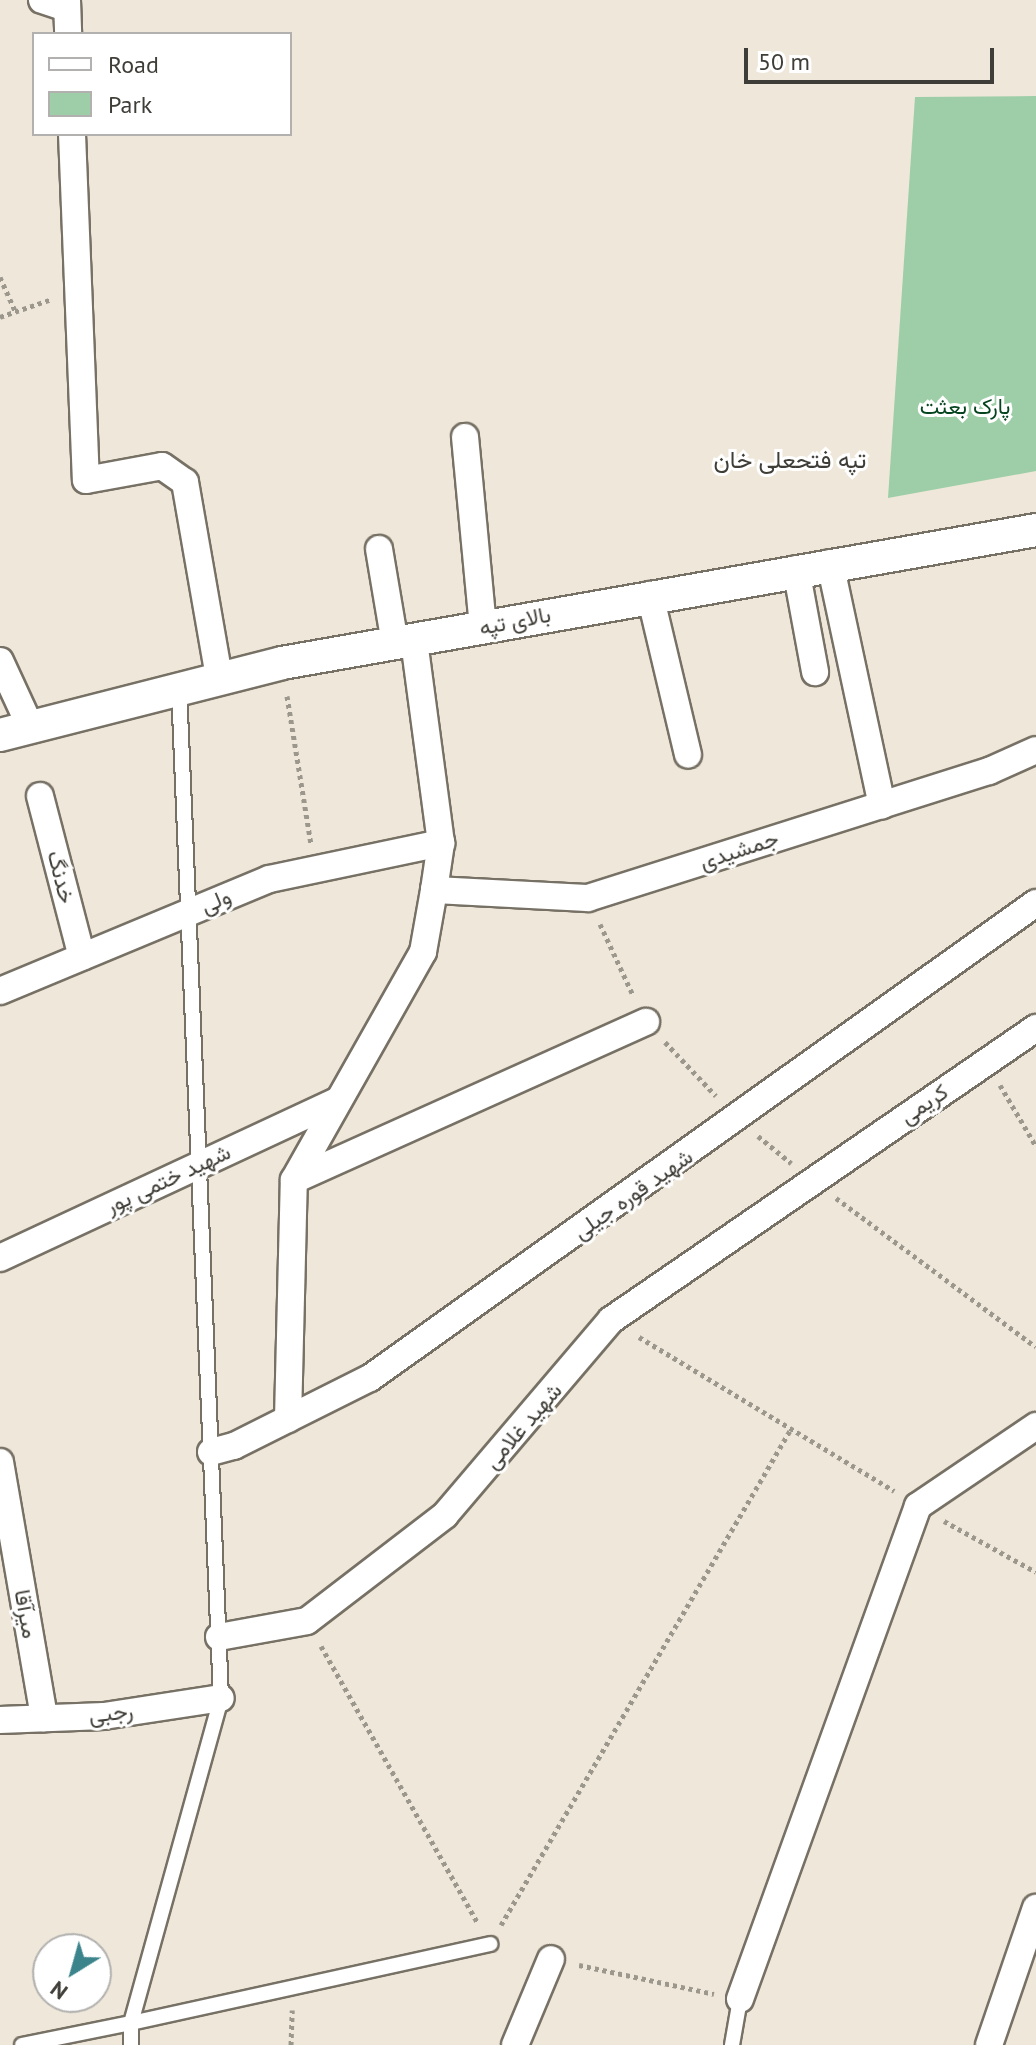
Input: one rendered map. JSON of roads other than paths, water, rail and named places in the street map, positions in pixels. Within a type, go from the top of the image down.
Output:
[{"type":"street","points":[[72,136],[86,480],[162,466],[185,482],[219,676]]},
{"type":"street","points":[[465,437],[483,627]]},
{"type":"street","name":"بالای تپه","points":[[15,730],[179,686],[282,663],[830,563],[1036,530]]},
{"type":"street","points":[[288,1419],[294,1180],[423,952],[441,843],[404,642],[379,549]]},
{"type":"street","points":[[830,563],[882,805]]},
{"type":"street","points":[[796,569],[815,672]]},
{"type":"street","points":[[650,595],[688,755]]},
{"type":"street","points":[[0,661],[15,730]]},
{"type":"street","name":"جمشیدی","points":[[434,890],[588,898],[989,771],[1036,750]]},
{"type":"street","name":"خدنگ","points":[[40,796],[82,957]]},
{"type":"street","name":"ولی","points":[[0,991],[269,879],[441,843]]},
{"type":"street","name":"شهید قوره جیلی","points":[[211,1452],[288,1419],[370,1378],[738,1119],[1036,903]]},
{"type":"street","points":[[294,1180],[646,1022]]},
{"type":"street","name":"کریمی","points":[[812,1180],[1036,1028]]},
{"type":"street","name":"شهید ختمی پور","points":[[0,1258],[336,1101]]},
{"type":"street","name":"شهید غلامی","points":[[219,1637],[307,1621],[445,1515],[611,1320],[812,1180]]},
{"type":"street","points":[[740,1999],[918,1506],[1035,1426]]},
{"type":"street","name":"میرآقا","points":[[0,1462],[44,1718]]},
{"type":"street","name":"رجبی","points":[[0,1720],[104,1716],[221,1698]]},
{"type":"street","points":[[989,2045],[1036,1908]]},
{"type":"street","points":[[515,2045],[551,1959]]},
{"type":"lane","points":[[131,2045],[131,2023],[221,1698],[179,686]]},
{"type":"lane","points":[[22,2045],[490,1944]]},
{"type":"lane","points":[[732,2045],[740,1999]]},
{"type":"district","name":"تپه فتحعلی خان","points":[[790,460]]},
{"type":"park label","name":"پارک بعثت","points":[[965,407]]}]
